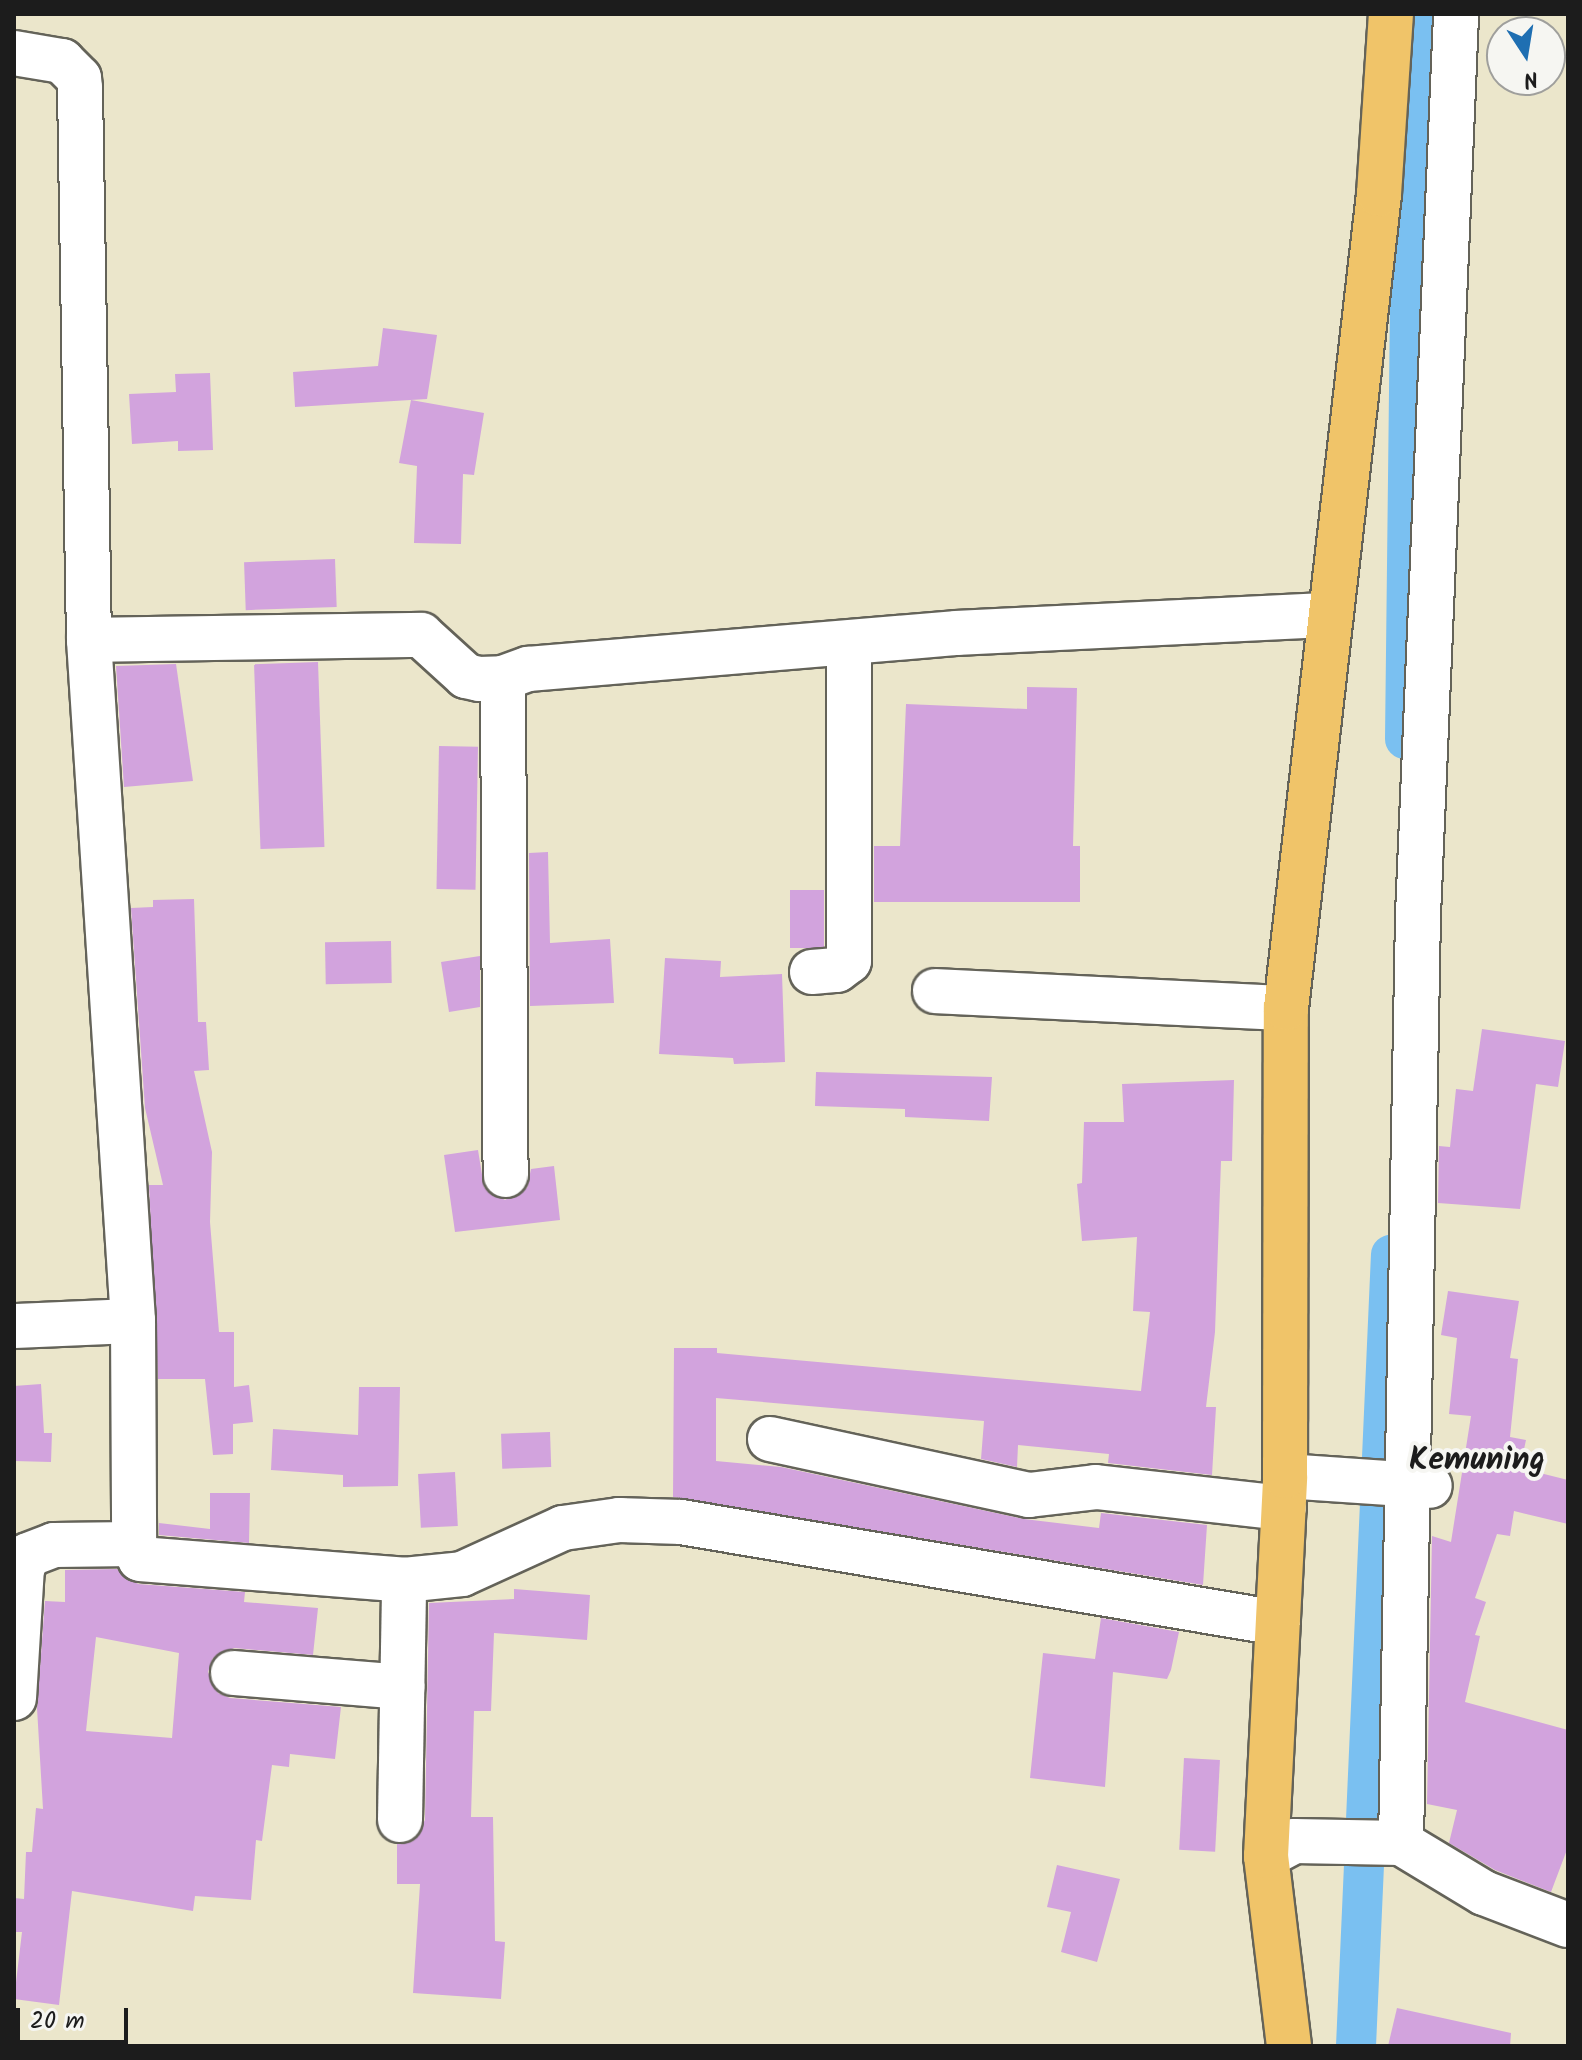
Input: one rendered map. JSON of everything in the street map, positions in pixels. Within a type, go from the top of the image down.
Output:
[{"type":"main road","points":[[1289,2046],[1296,1845],[1278,1623],[1284,1492],[1286,1008],[1379,194],[1391,14]]},
{"type":"street","points":[[1401,1843],[1394,1481],[1456,14]]},
{"type":"street","points":[[14,53],[62,61],[79,78],[80,88],[89,640],[133,1321],[134,1544],[140,1559],[404,1580],[462,1574],[563,1528],[619,1520],[681,1522],[1278,1623]]},
{"type":"street","points":[[89,640],[392,632],[421,635],[466,676],[503,678],[528,669],[849,646],[957,633],[1329,615]]},
{"type":"street","points":[[812,972],[837,970],[849,961],[849,646]]},
{"type":"street","points":[[503,678],[506,1175]]},
{"type":"street","points":[[935,991],[1286,1008]]},
{"type":"street","points":[[14,1326],[133,1321]]},
{"type":"street","points":[[770,1439],[1029,1495],[1096,1487],[1284,1492],[1394,1481]]},
{"type":"street","points":[[14,1698],[22,1569],[28,1555],[54,1545],[134,1544]]},
{"type":"street","points":[[400,1820],[404,1580]]},
{"type":"street","points":[[233,1673],[402,1687]]},
{"type":"street","points":[[1296,1845],[1401,1843],[1484,1893],[1568,1925]]},
{"type":"building","points":[[383,328],[437,335],[427,399],[295,407],[293,372],[378,366]]},
{"type":"building","points":[[210,373],[213,450],[178,451],[178,441],[132,444],[129,394],[176,392],[175,374]]},
{"type":"building","points":[[411,400],[484,413],[474,475],[463,474],[461,544],[414,543],[417,466],[399,463]]},
{"type":"building","points":[[335,559],[337,607],[246,610],[244,562]]},
{"type":"building","points":[[318,662],[324,847],[260,849],[254,664]]},
{"type":"building","points":[[176,664],[193,781],[124,787],[116,666]]},
{"type":"building","points":[[1027,687],[1077,688],[1073,846],[1080,846],[1080,902],[874,902],[874,846],[900,846],[906,704],[1027,709]]},
{"type":"building","points":[[439,746],[478,747],[475,890],[437,889]]},
{"type":"building","points":[[548,852],[550,943],[610,939],[614,1003],[530,1006],[529,853]]},
{"type":"building","points":[[790,890],[824,890],[824,948],[790,948]]},
{"type":"building","points":[[194,899],[198,1022],[206,1022],[209,1070],[194,1071],[212,1152],[210,1222],[219,1332],[234,1332],[234,1387],[249,1385],[253,1422],[233,1424],[233,1454],[213,1455],[205,1379],[158,1379],[149,1185],[163,1185],[145,1108],[131,908],[153,907],[153,900]]},
{"type":"building","points":[[391,941],[392,983],[326,984],[325,942]]},
{"type":"building","points":[[480,956],[480,1007],[449,1012],[441,962]]},
{"type":"building","points":[[665,958],[721,961],[720,977],[782,974],[785,1062],[734,1064],[733,1058],[659,1054]]},
{"type":"building","points":[[1482,1029],[1565,1041],[1558,1087],[1536,1084],[1520,1209],[1438,1203],[1439,1146],[1450,1147],[1456,1089],[1473,1091]]},
{"type":"building","points":[[816,1072],[992,1077],[989,1121],[905,1117],[905,1109],[815,1106]]},
{"type":"building","points":[[1234,1080],[1232,1161],[1221,1161],[1215,1332],[1206,1407],[1216,1407],[1212,1475],[1108,1463],[1109,1454],[1018,1445],[1017,1467],[981,1459],[984,1421],[716,1398],[716,1461],[781,1467],[1024,1519],[1099,1528],[1101,1513],[1207,1525],[1203,1585],[673,1497],[674,1348],[717,1348],[717,1353],[1141,1391],[1150,1312],[1133,1311],[1137,1237],[1082,1241],[1077,1184],[1082,1183],[1084,1122],[1124,1122],[1122,1084]]},
{"type":"building","points":[[478,1150],[484,1187],[505,1200],[527,1188],[531,1169],[554,1166],[560,1220],[455,1232],[444,1155]]},
{"type":"building","points":[[1448,1291],[1519,1301],[1510,1358],[1518,1359],[1510,1437],[1526,1440],[1520,1468],[1568,1480],[1568,1524],[1514,1511],[1510,1536],[1497,1534],[1475,1598],[1486,1602],[1475,1635],[1480,1636],[1465,1702],[1568,1730],[1568,1847],[1551,1892],[1495,1870],[1449,1843],[1457,1810],[1427,1804],[1432,1536],[1451,1542],[1471,1416],[1449,1414],[1457,1338],[1441,1335]]},
{"type":"building","points":[[41,1384],[44,1433],[52,1433],[51,1462],[14,1461],[14,1386]]},
{"type":"building","points":[[359,1387],[400,1387],[398,1486],[343,1487],[343,1475],[271,1470],[273,1429],[358,1435]]},
{"type":"building","points":[[550,1432],[551,1467],[502,1469],[501,1434]]},
{"type":"building","points":[[455,1472],[458,1526],[421,1528],[418,1474]]},
{"type":"building","points":[[210,1493],[250,1493],[249,1543],[159,1535],[159,1523],[210,1529]]},
{"type":"building","points":[[117,1569],[138,1584],[245,1592],[244,1602],[318,1608],[313,1655],[234,1648],[213,1658],[208,1672],[218,1693],[230,1698],[341,1707],[335,1759],[290,1754],[289,1767],[272,1765],[262,1841],[256,1840],[251,1900],[195,1896],[193,1911],[72,1891],[59,2005],[14,1999],[22,1932],[14,1932],[14,1898],[24,1899],[26,1852],[32,1852],[36,1808],[43,1809],[37,1708],[45,1601],[65,1602],[65,1570]],"holes":[[[96,1637],[179,1653],[172,1738],[86,1731]]]},
{"type":"building","points":[[514,1589],[590,1595],[587,1640],[494,1633],[491,1711],[474,1711],[471,1817],[493,1817],[495,1941],[505,1942],[501,1999],[413,1993],[420,1884],[397,1884],[397,1844],[413,1841],[425,1820],[429,1603],[514,1599]]},
{"type":"building","points":[[1101,1618],[1179,1632],[1171,1670],[1167,1679],[1113,1672],[1105,1787],[1030,1778],[1043,1653],[1095,1659]]},
{"type":"building","points":[[1184,1758],[1220,1760],[1215,1852],[1179,1850]]},
{"type":"building","points":[[1057,1865],[1120,1879],[1097,1962],[1061,1952],[1071,1912],[1047,1907]]},
{"type":"building","points":[[1397,2008],[1511,2033],[1510,2046],[1388,2046]]},
{"type":"waterway","points":[[1405,739],[1412,133],[1429,14]]},
{"type":"waterway","points":[[1356,2046],[1391,1255]]},
{"type":"district","name":"Kemuning","points":[[1477,1461]]}]
